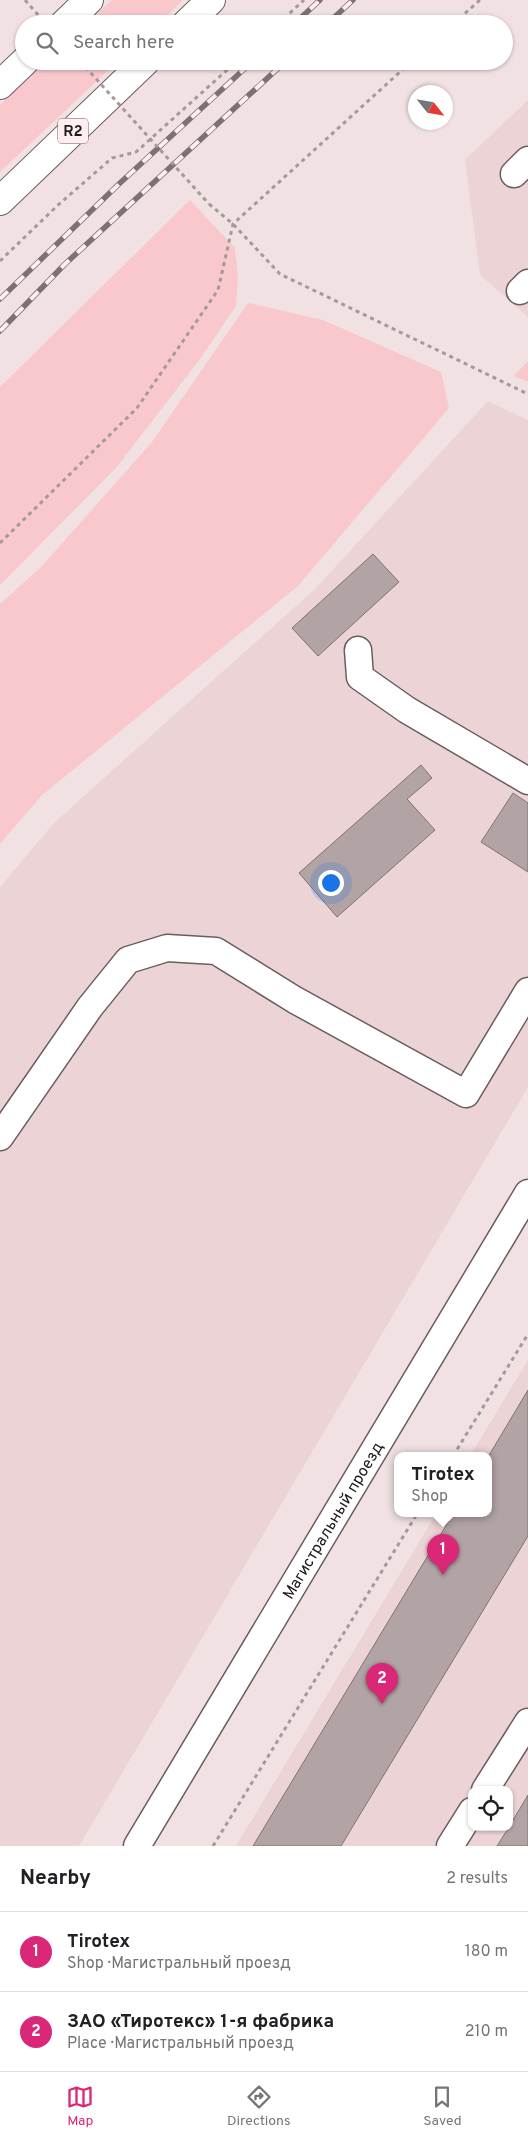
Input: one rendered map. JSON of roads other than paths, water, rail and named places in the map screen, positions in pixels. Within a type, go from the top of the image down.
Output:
[{"type":"main road","points":[[63,15],[89,0]]},
{"type":"main road","points":[[195,15],[211,0]]},
{"type":"main road","points":[[0,85],[16,70]]},
{"type":"main road","name":"R2","points":[[0,201],[137,70]]},
{"type":"street","points":[[358,650],[360,677],[407,710],[528,781]]},
{"type":"street","points":[[0,1137],[90,1007],[128,960],[167,948],[216,950],[296,1000],[466,1094],[528,991]]},
{"type":"street","name":"Магистральный проезд","points":[[137,1846],[528,1193]]},
{"type":"street","points":[[488,1786],[528,1722]]},
{"type":"street","points":[[450,1846],[468,1817]]},
{"type":"railway","points":[[304,15],[320,0]]},
{"type":"railway","points":[[337,15],[353,0]]},
{"type":"railway","points":[[0,299],[120,183],[243,70]]},
{"type":"railway","points":[[0,331],[65,264],[276,70]]},
{"type":"place","name":"Tirotex","points":[[443,1575]]},
{"type":"place","name":"ЗАО «Тиротекс» 1-я фабрика","points":[[382,1704]]}]
